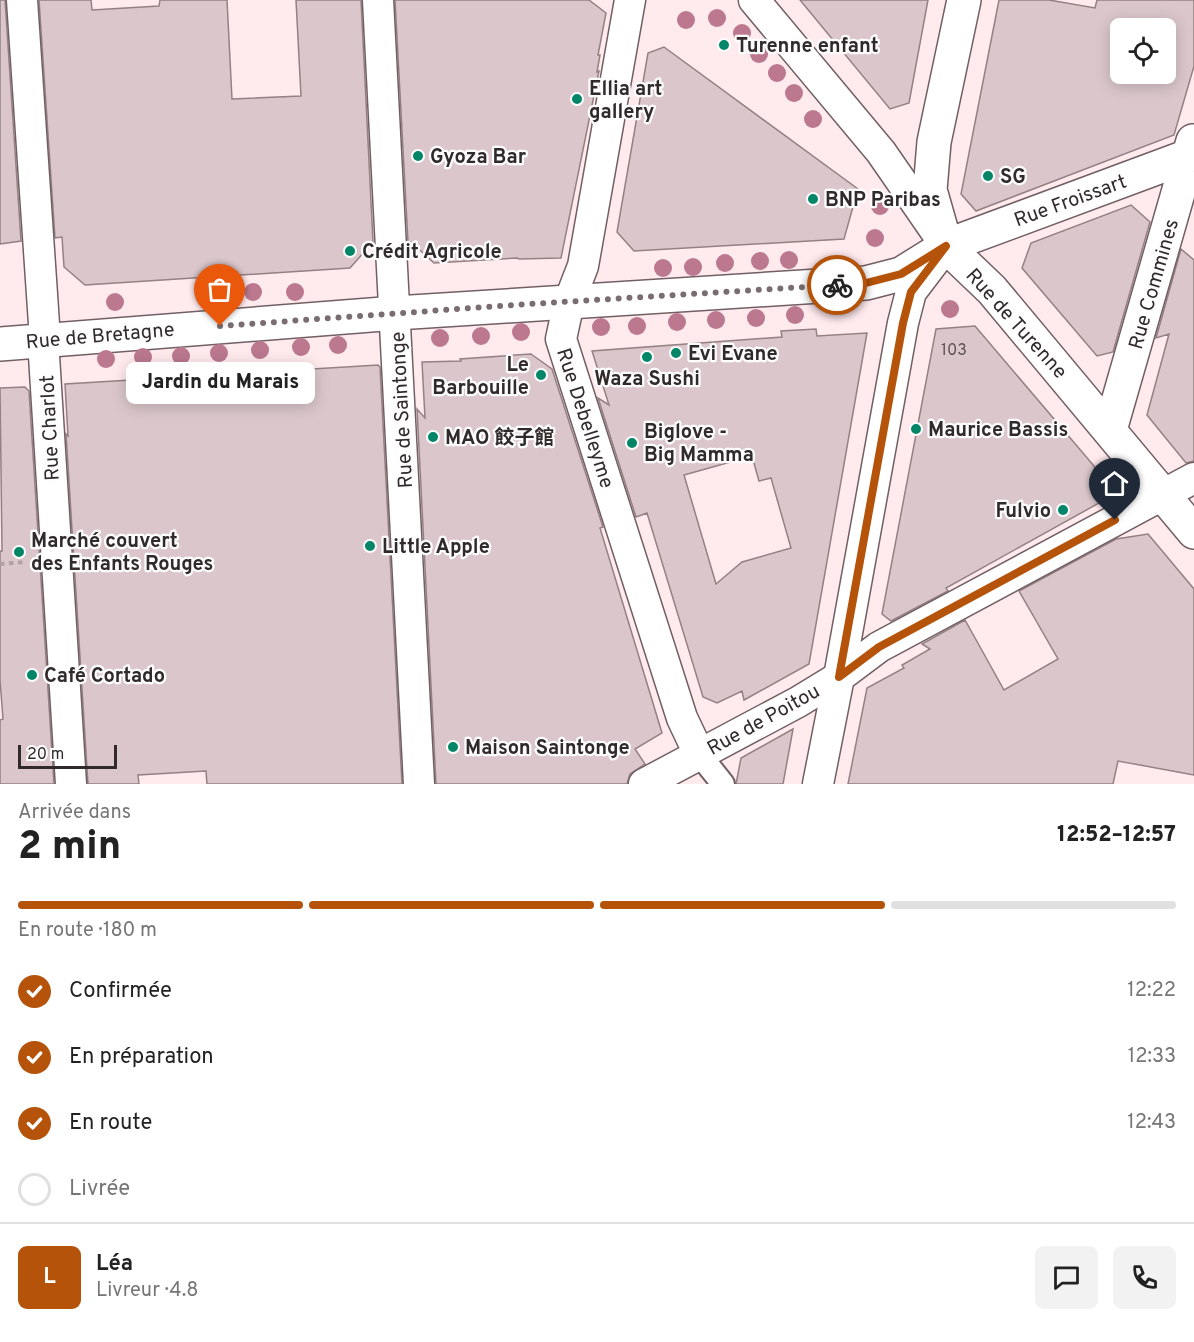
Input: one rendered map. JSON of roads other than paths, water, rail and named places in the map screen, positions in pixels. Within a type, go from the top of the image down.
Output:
[{"type":"street","name":"Rue Charlot","points":[[22,0],[71,784]]},
{"type":"street","name":"Rue de Saintonge","points":[[378,0],[419,784]]},
{"type":"street","name":"Rue Debelleyme","points":[[629,0],[583,266],[569,302],[561,339],[682,718],[699,754],[723,784]]},
{"type":"street","name":"Rue de Turenne","points":[[754,0],[881,152],[946,246],[992,290],[1194,532]]},
{"type":"street","points":[[818,784],[906,312],[911,292],[946,246],[930,190],[934,142],[964,0]]},
{"type":"street","name":"Rue Froissart","points":[[946,246],[1192,149]]},
{"type":"street","name":"Rue Commines","points":[[1110,430],[1192,149]]},
{"type":"street","name":"Rue de Bretagne","points":[[0,344],[396,313],[866,283],[901,274],[946,246]]},
{"type":"street","name":"Rue de Poitou","points":[[644,784],[798,702],[839,677],[879,647],[1194,478]]},
{"type":"place","name":"Turenne enfant","points":[[724,45]]},
{"type":"place","name":"Ellia art gallery","points":[[577,99]]},
{"type":"place","name":"Gyoza Bar","points":[[418,156]]},
{"type":"place","name":"SG","points":[[988,176]]},
{"type":"place","name":"BNP Paribas","points":[[813,199]]},
{"type":"place","name":"Crédit Agricole","points":[[350,251]]},
{"type":"place","name":"Jardin du Marais","points":[[220,326]]},
{"type":"place","name":"Evi Evane","points":[[676,353]]},
{"type":"place","name":"Waza Sushi","points":[[647,357]]},
{"type":"place","name":"Le Barbouille","points":[[541,375]]},
{"type":"place","name":"Maurice Bassis","points":[[916,429]]},
{"type":"place","name":"MAO 餃子館","points":[[433,437]]},
{"type":"place","name":"Biglove - Big Mamma","points":[[632,443]]},
{"type":"place","name":"Fulvio","points":[[1063,510]]},
{"type":"place","name":"Little Apple","points":[[370,546]]},
{"type":"place","name":"Marché couvert des Enfants Rouges","points":[[19,552]]},
{"type":"place","name":"Café Cortado","points":[[32,675]]},
{"type":"place","name":"Maison Saintonge","points":[[453,747]]}]
